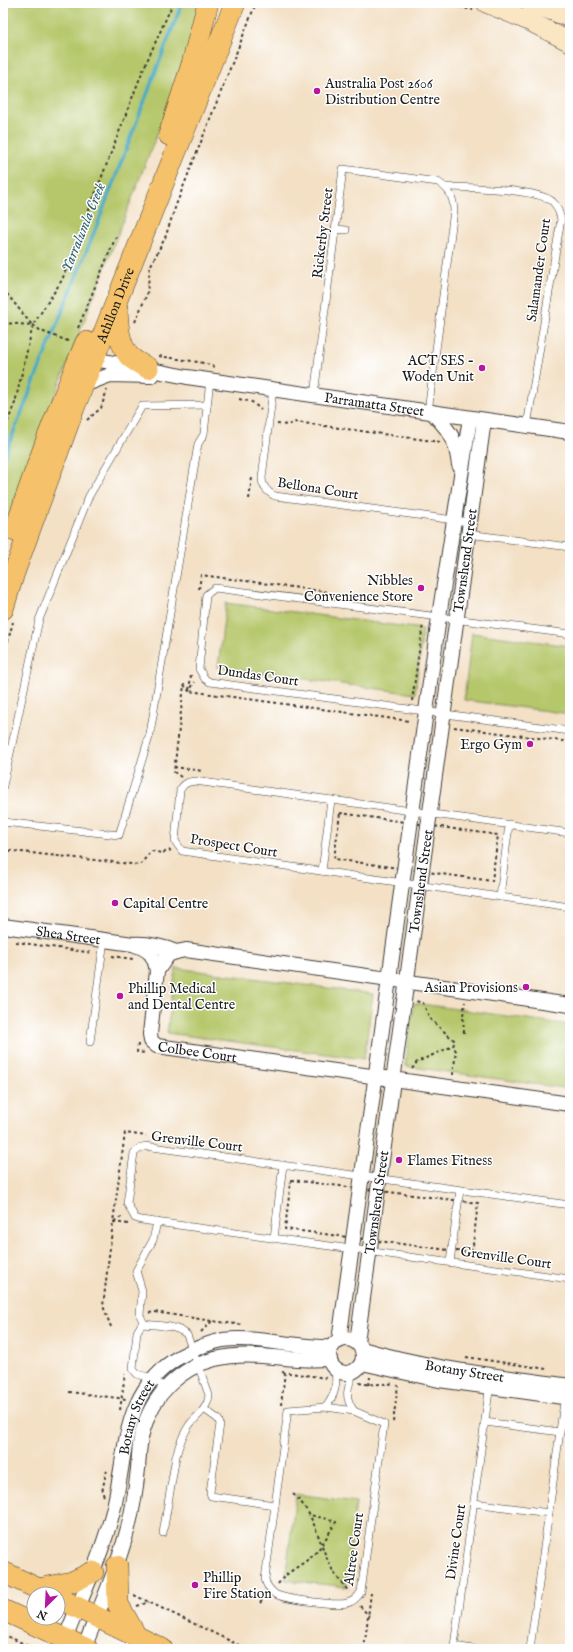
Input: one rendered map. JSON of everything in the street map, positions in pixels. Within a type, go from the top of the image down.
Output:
[{"type":"main road","name":"Athllon Drive","points":[[3,568],[25,498],[65,392],[154,175],[172,126],[192,64],[208,3]]},
{"type":"main road","name":"Athllon Drive","points":[[192,64],[217,3]]},
{"type":"main road","name":"Athllon Drive","points":[[3,609],[14,573],[50,472],[235,3]]},
{"type":"main road","points":[[486,3],[531,22],[570,42]]},
{"type":"main road","points":[[531,3],[570,18]]},
{"type":"main road","points":[[117,301],[121,342],[130,357],[152,362]]},
{"type":"main road","points":[[65,392],[76,379],[86,362],[94,359]]},
{"type":"main road","points":[[116,1566],[118,1604],[136,1636]]},
{"type":"main road","points":[[3,1572],[32,1586]]},
{"type":"main road","points":[[61,1586],[93,1572]]},
{"type":"main road","points":[[66,1602],[162,1649]]},
{"type":"main road","points":[[3,1610],[86,1648]]},
{"type":"street","name":"Parramatta Street","points":[[94,359],[152,362],[179,376]]},
{"type":"street","name":"Parramatta Street","points":[[84,385],[110,375],[179,376],[570,432]]},
{"type":"street","name":"Townshend Street","points":[[430,412],[450,432],[457,448],[461,473]]},
{"type":"street","name":"Townshend Street","points":[[334,1354],[362,1176],[453,520],[461,473],[477,419]]},
{"type":"street","name":"Townshend Street","points":[[359,1345],[369,1251],[468,528],[477,419]]},
{"type":"street","name":"Shea Street","points":[[3,926],[103,947],[148,943],[176,952]]},
{"type":"street","name":"Shea Street","points":[[133,944],[147,948],[156,965]]},
{"type":"street","points":[[156,965],[168,955],[186,950],[570,1005]]},
{"type":"street","name":"Colbee Court","points":[[156,965],[150,1034],[151,1041],[157,1046],[570,1104]]},
{"type":"street","name":"Botany Street","points":[[65,1639],[93,1572],[113,1511],[132,1400],[152,1378],[190,1344],[243,1339],[313,1348],[334,1354]]},
{"type":"street","points":[[348,1339],[359,1345],[363,1356],[358,1367],[344,1372],[334,1354],[348,1339]]},
{"type":"street","name":"Botany Street","points":[[359,1345],[420,1364],[490,1381],[568,1392]]},
{"type":"street","name":"Botany Street","points":[[86,1648],[96,1617],[116,1566],[128,1526],[143,1430],[154,1402],[178,1377],[198,1365],[216,1359],[241,1355],[270,1356],[298,1360],[334,1354]]},
{"type":"street","name":"Botany Street","points":[[358,1367],[439,1380],[490,1381]]},
{"type":"lane","name":"Rickerby Street","points":[[314,395],[343,169],[438,182]]},
{"type":"lane","name":"Salamander Court","points":[[438,182],[446,187],[505,191],[541,196],[553,201],[558,209],[561,219],[527,426]]},
{"type":"lane","points":[[430,412],[454,210],[453,201],[446,187]]},
{"type":"lane","points":[[335,229],[346,230]]},
{"type":"lane","points":[[3,822],[119,835],[150,734],[198,444],[204,434],[210,380]]},
{"type":"lane","name":"Bellona Court","points":[[273,389],[262,483],[268,492],[275,496],[453,520],[468,528],[570,547]]},
{"type":"lane","points":[[3,786],[39,620],[89,496],[142,406],[207,404]]},
{"type":"lane","name":"Dundas Court","points":[[570,634],[215,588],[206,595],[198,669],[205,679],[210,682],[570,731]]},
{"type":"lane","points":[[188,782],[195,781],[570,833]]},
{"type":"lane","name":"Prospect Court","points":[[188,782],[183,785],[180,790],[175,841],[182,851],[570,907]]},
{"type":"lane","points":[[322,871],[331,800]]},
{"type":"lane","points":[[500,897],[509,824]]},
{"type":"lane","points":[[90,1042],[103,947]]},
{"type":"lane","name":"Grenville Court","points":[[570,1206],[145,1146],[134,1153],[127,1203],[135,1218],[157,1225],[274,1238],[570,1279]]},
{"type":"lane","points":[[274,1238],[283,1165]]},
{"type":"lane","points":[[450,1262],[460,1190]]},
{"type":"lane","points":[[144,1324],[140,1315],[142,1291],[136,1271],[139,1262],[152,1240],[157,1225]]},
{"type":"lane","points":[[163,1533],[179,1445],[190,1424],[208,1404],[209,1395],[184,1332],[144,1324],[141,1325],[137,1332],[133,1369],[137,1374],[152,1378],[166,1388]]},
{"type":"lane","name":"Townshend Street","points":[[326,1407],[334,1396],[336,1382],[334,1354]]},
{"type":"lane","points":[[354,1411],[348,1402],[348,1388],[358,1367]]},
{"type":"lane","name":"Divine Court","points":[[473,1649],[454,1646],[490,1381]]},
{"type":"lane","points":[[530,1649],[560,1432],[568,1392]]},
{"type":"lane","name":"Altree Court","points":[[326,1407],[354,1411],[384,1424],[361,1592],[355,1599],[346,1604],[283,1597],[270,1590],[265,1579],[288,1410],[326,1407]]},
{"type":"lane","points":[[204,1409],[218,1419],[220,1424],[210,1492],[211,1496],[275,1505]]},
{"type":"lane","points":[[485,1422],[560,1432]]},
{"type":"lane","points":[[474,1503],[549,1513]]},
{"type":"path","points":[[3,433],[15,403],[33,326],[62,280],[143,70],[173,3]]},
{"type":"path","points":[[121,342],[129,335],[147,294],[150,267],[165,238],[176,205],[256,3]]},
{"type":"path","points":[[78,328],[117,234]]},
{"type":"path","points":[[3,289],[33,326],[41,331],[64,340]]},
{"type":"path","points":[[3,323],[33,326]]},
{"type":"path","points":[[152,362],[204,363],[218,369]]},
{"type":"path","points":[[84,423],[101,408],[109,384],[110,375]]},
{"type":"path","points":[[268,423],[288,425],[296,422],[444,443]]},
{"type":"path","points":[[199,590],[201,575],[332,592]]},
{"type":"path","points":[[188,782],[174,772],[184,685],[189,691],[409,722],[424,615]]},
{"type":"path","points":[[189,691],[191,668]]},
{"type":"path","points":[[189,691],[201,674]]},
{"type":"path","points":[[455,726],[570,742]]},
{"type":"path","points":[[3,850],[140,865],[151,850],[162,853],[179,847]]},
{"type":"path","points":[[10,941],[103,947],[148,961],[156,965]]},
{"type":"path","points":[[464,1033],[463,1016],[466,990]]},
{"type":"path","points":[[411,1000],[423,1003],[430,1020],[454,1041],[456,1051],[451,1087]]},
{"type":"path","points":[[138,1043],[137,1052],[145,1053]]},
{"type":"path","points":[[410,1073],[417,1062],[454,1046]]},
{"type":"path","points":[[111,1327],[103,1306],[125,1133],[149,1136]]},
{"type":"path","points":[[113,1222],[131,1211]]},
{"type":"path","points":[[113,1222],[157,1225]]},
{"type":"path","points":[[140,1315],[155,1312],[243,1325]]},
{"type":"path","points":[[190,1344],[212,1321]]},
{"type":"path","points":[[461,1356],[554,1370]]},
{"type":"path","points":[[125,1369],[120,1410],[132,1400]]},
{"type":"path","points":[[69,1392],[132,1400]]},
{"type":"path","points":[[105,1499],[102,1492],[106,1473],[110,1469]]},
{"type":"path","points":[[293,1494],[302,1503],[310,1515],[332,1569],[369,1616]]},
{"type":"path","points":[[260,1603],[284,1576],[310,1558],[336,1522],[323,1517],[310,1515]]},
{"type":"path","points":[[129,1592],[246,1649]]},
{"type":"path","points":[[3,1634],[35,1649]]},
{"type":"green space","points":[[3,3],[204,3],[194,39],[21,483],[3,539]]},
{"type":"green space","points":[[226,603],[423,629],[415,694],[218,667]]},
{"type":"green space","points":[[472,633],[570,646],[570,714],[464,700]]},
{"type":"green space","points":[[176,968],[373,994],[364,1059],[167,1033]]},
{"type":"green space","points":[[414,1003],[570,1025],[570,1089],[405,1066]]},
{"type":"green space","points":[[296,1494],[356,1502],[346,1587],[285,1580]]},
{"type":"waterway","name":"Yarralumla Creek","points":[[3,459],[99,220],[182,3]]},
{"type":"place","name":"Australia Post 2606 Distribution Centre","points":[[317,91]]},
{"type":"place","name":"ACT SES - Woden Unit","points":[[482,368]]},
{"type":"place","name":"Nibbles Convenience Store","points":[[421,588]]},
{"type":"place","name":"Ergo Gym","points":[[530,744]]},
{"type":"place","name":"Capital Centre","points":[[115,903]]},
{"type":"place","name":"Asian Provisions","points":[[526,987]]},
{"type":"place","name":"Phillip Medical and Dental Centre","points":[[120,996]]},
{"type":"place","name":"Flames Fitness","points":[[399,1160]]},
{"type":"place","name":"Phillip Fire Station","points":[[195,1585]]}]
